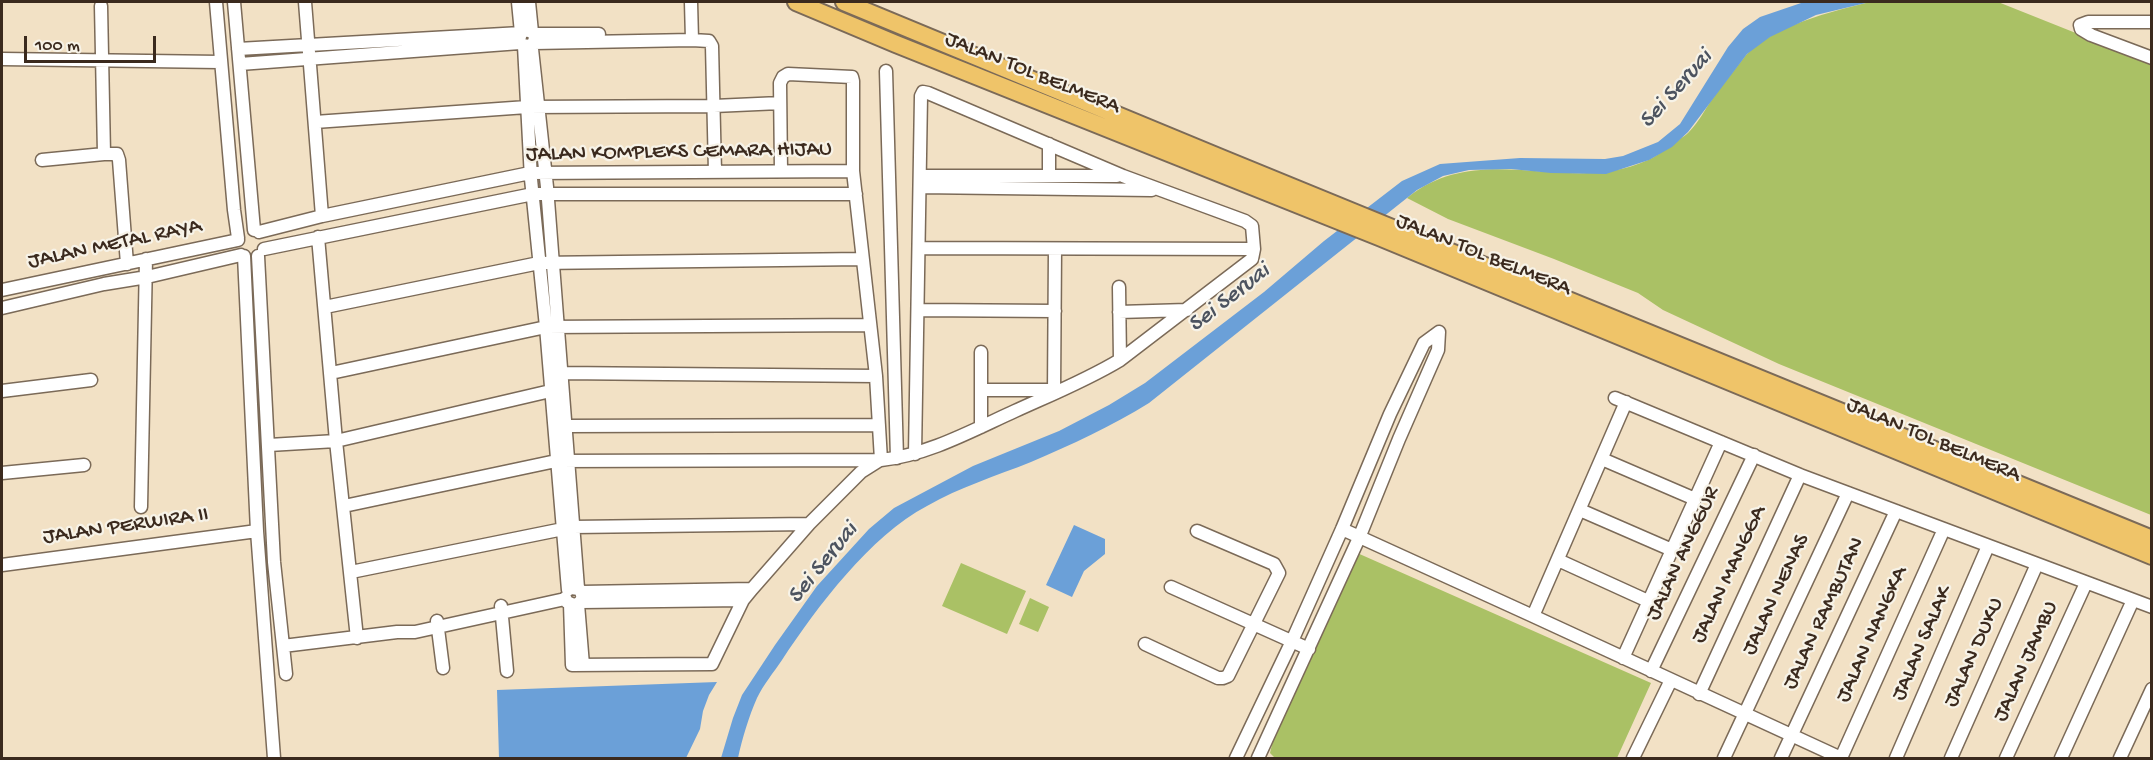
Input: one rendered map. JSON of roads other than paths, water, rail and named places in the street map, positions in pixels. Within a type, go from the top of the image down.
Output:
[{"type":"highway","name":"JALAN TOL BELMERA","points":[[796,2],[896,44],[1384,231],[2151,538]]},
{"type":"highway","name":"JALAN TOL BELMERA","points":[[844,2],[1340,214]]},
{"type":"highway","name":"JALAN TOL BELMERA","points":[[1384,231],[2151,556]]},
{"type":"highway","points":[[2097,534],[2109,544],[2151,564]]},
{"type":"street","points":[[216,2],[234,210],[242,255],[257,531],[274,759]]},
{"type":"street","points":[[234,2],[256,231],[264,240],[261,252],[274,562],[286,674]]},
{"type":"street","points":[[305,2],[322,216]]},
{"type":"street","points":[[518,2],[528,39]]},
{"type":"street","points":[[529,2],[528,39],[533,107],[546,183],[553,263],[552,326],[573,597],[571,663],[583,665],[712,664],[743,600],[752,589],[809,524],[861,472],[881,460]]},
{"type":"street","points":[[691,2],[692,37]]},
{"type":"street","points":[[101,6],[104,154]]},
{"type":"street","points":[[2151,22],[2088,22],[2081,24],[2080,27],[2091,35],[2151,58]]},
{"type":"street","points":[[238,49],[308,51],[528,39],[692,37],[707,40],[711,43],[715,172]]},
{"type":"street","points":[[240,64],[308,51]]},
{"type":"street","points":[[2,59],[220,62]]},
{"type":"street","points":[[886,71],[897,458]]},
{"type":"street","points":[[781,171],[781,80],[788,74],[852,77],[853,171],[876,376],[881,460]]},
{"type":"street","points":[[344,506],[562,460],[881,460],[915,454],[981,427],[1104,370],[1120,360],[1252,259],[1253,230],[1250,224],[1123,176],[924,92],[921,95],[915,454]]},
{"type":"street","points":[[315,122],[533,107],[714,106],[780,103]]},
{"type":"street","points":[[533,107],[531,184],[540,263],[561,373],[556,389],[565,426],[562,460]]},
{"type":"street","points":[[1049,144],[1049,176]]},
{"type":"street","points":[[42,160],[117,154],[127,264]]},
{"type":"street","name":"JALAN KOMPLEKS CEMARA HIJAU","points":[[256,231],[322,216],[531,184],[715,172],[853,171]]},
{"type":"street","points":[[920,182],[1049,176],[1123,176]]},
{"type":"street","points":[[920,182],[1163,190]]},
{"type":"street","name":"JALAN KOMPLEKS CEMARA HIJAU","points":[[261,252],[531,184],[856,194]]},
{"type":"street","points":[[238,239],[245,232],[256,231]]},
{"type":"street","points":[[318,237],[336,441],[357,638]]},
{"type":"street","name":"JALAN METAL RAYA","points":[[2,290],[127,264],[147,268],[238,239]]},
{"type":"street","points":[[919,248],[1254,249]]},
{"type":"street","points":[[1054,392],[1055,249]]},
{"type":"street","points":[[2,308],[70,292],[147,268],[242,255],[253,258],[261,252]]},
{"type":"street","points":[[325,306],[540,263],[862,259]]},
{"type":"street","points":[[141,507],[147,268]]},
{"type":"street","points":[[69,276],[70,292]]},
{"type":"street","points":[[1119,287],[1120,360]]},
{"type":"street","points":[[919,310],[1055,310]]},
{"type":"street","points":[[1119,312],[1187,310]]},
{"type":"street","points":[[331,373],[552,326],[870,325]]},
{"type":"street","points":[[1236,759],[1292,641],[1382,433],[1424,343],[1439,332],[1438,350],[1359,537],[1258,759]]},
{"type":"street","points":[[981,352],[981,427]]},
{"type":"street","points":[[561,373],[876,376]]},
{"type":"street","points":[[2,391],[91,380]]},
{"type":"street","points":[[269,445],[336,441],[556,389]]},
{"type":"street","points":[[981,390],[1054,392]]},
{"type":"street","points":[[1533,616],[1602,459],[1620,400],[1800,475],[2151,607]]},
{"type":"street","points":[[565,426],[879,425]]},
{"type":"street","points":[[1382,433],[1399,439]]},
{"type":"street","points":[[1623,658],[1721,442]]},
{"type":"street","name":"JALAN ANGGUR","points":[[1651,671],[1754,455]]},
{"type":"street","points":[[1602,459],[1695,499]]},
{"type":"street","points":[[2,473],[84,465]]},
{"type":"street","name":"JALAN MANGGA","points":[[1699,694],[1800,475]]},
{"type":"street","name":"JALAN NENAS","points":[[1725,759],[1848,493]]},
{"type":"street","points":[[1580,510],[1672,550]]},
{"type":"street","name":"JALAN RAMBUTAN","points":[[1781,759],[1896,511]]},
{"type":"street","points":[[351,572],[568,527],[809,524]]},
{"type":"street","points":[[1342,529],[1841,759]]},
{"type":"street","name":"JALAN NANGKA","points":[[1841,759],[1944,530]]},
{"type":"street","name":"JALAN PERWIRA II","points":[[2,565],[257,531]]},
{"type":"street","points":[[1145,644],[1218,678],[1228,676],[1279,573],[1277,568],[1197,531]]},
{"type":"street","name":"JALAN SALAK","points":[[1896,759],[1988,546]]},
{"type":"street","points":[[1558,560],[1648,601]]},
{"type":"street","name":"JALAN DUKU","points":[[1951,759],[2037,564]]},
{"type":"street","name":"JALAN JAMBU","points":[[2006,759],[2086,583]]},
{"type":"street","points":[[1171,587],[1309,649]]},
{"type":"street","points":[[283,646],[397,632],[573,597],[752,589]]},
{"type":"street","points":[[573,597],[743,600]]},
{"type":"street","points":[[2061,759],[2133,600]]},
{"type":"street","points":[[501,610],[507,671]]},
{"type":"street","points":[[438,624],[443,668]]},
{"type":"street","points":[[1633,759],[1671,680]]},
{"type":"street","points":[[2120,759],[2151,689]]},
{"type":"water","points":[[1804,2],[1870,2],[1816,15],[1770,37],[1747,54],[1688,132],[1672,147],[1649,160],[1606,174],[1551,173],[1511,169],[1469,170],[1443,176],[1417,190],[1149,403],[1121,420],[1076,442],[952,493],[906,519],[865,554],[828,596],[759,693],[738,758],[721,758],[742,695],[775,645],[817,586],[869,529],[894,508],[973,466],[1059,431],[1145,383],[1264,292],[1324,241],[1402,181],[1440,164],[1520,158],[1605,159],[1623,156],[1658,142],[1680,124],[1728,47],[1743,29],[1760,17]]},
{"type":"water","points":[[1074,525],[1105,539],[1105,554],[1084,571],[1072,597],[1046,585]]},
{"type":"water","points":[[717,682],[709,695],[700,729],[686,758],[499,758],[497,690]]},
{"type":"water label","name":"Sei Seruai","points":[[1677,90]]},
{"type":"water label","name":"Sei Seruai","points":[[1230,299]]},
{"type":"water label","name":"Sei Seruai","points":[[824,564]]}]
